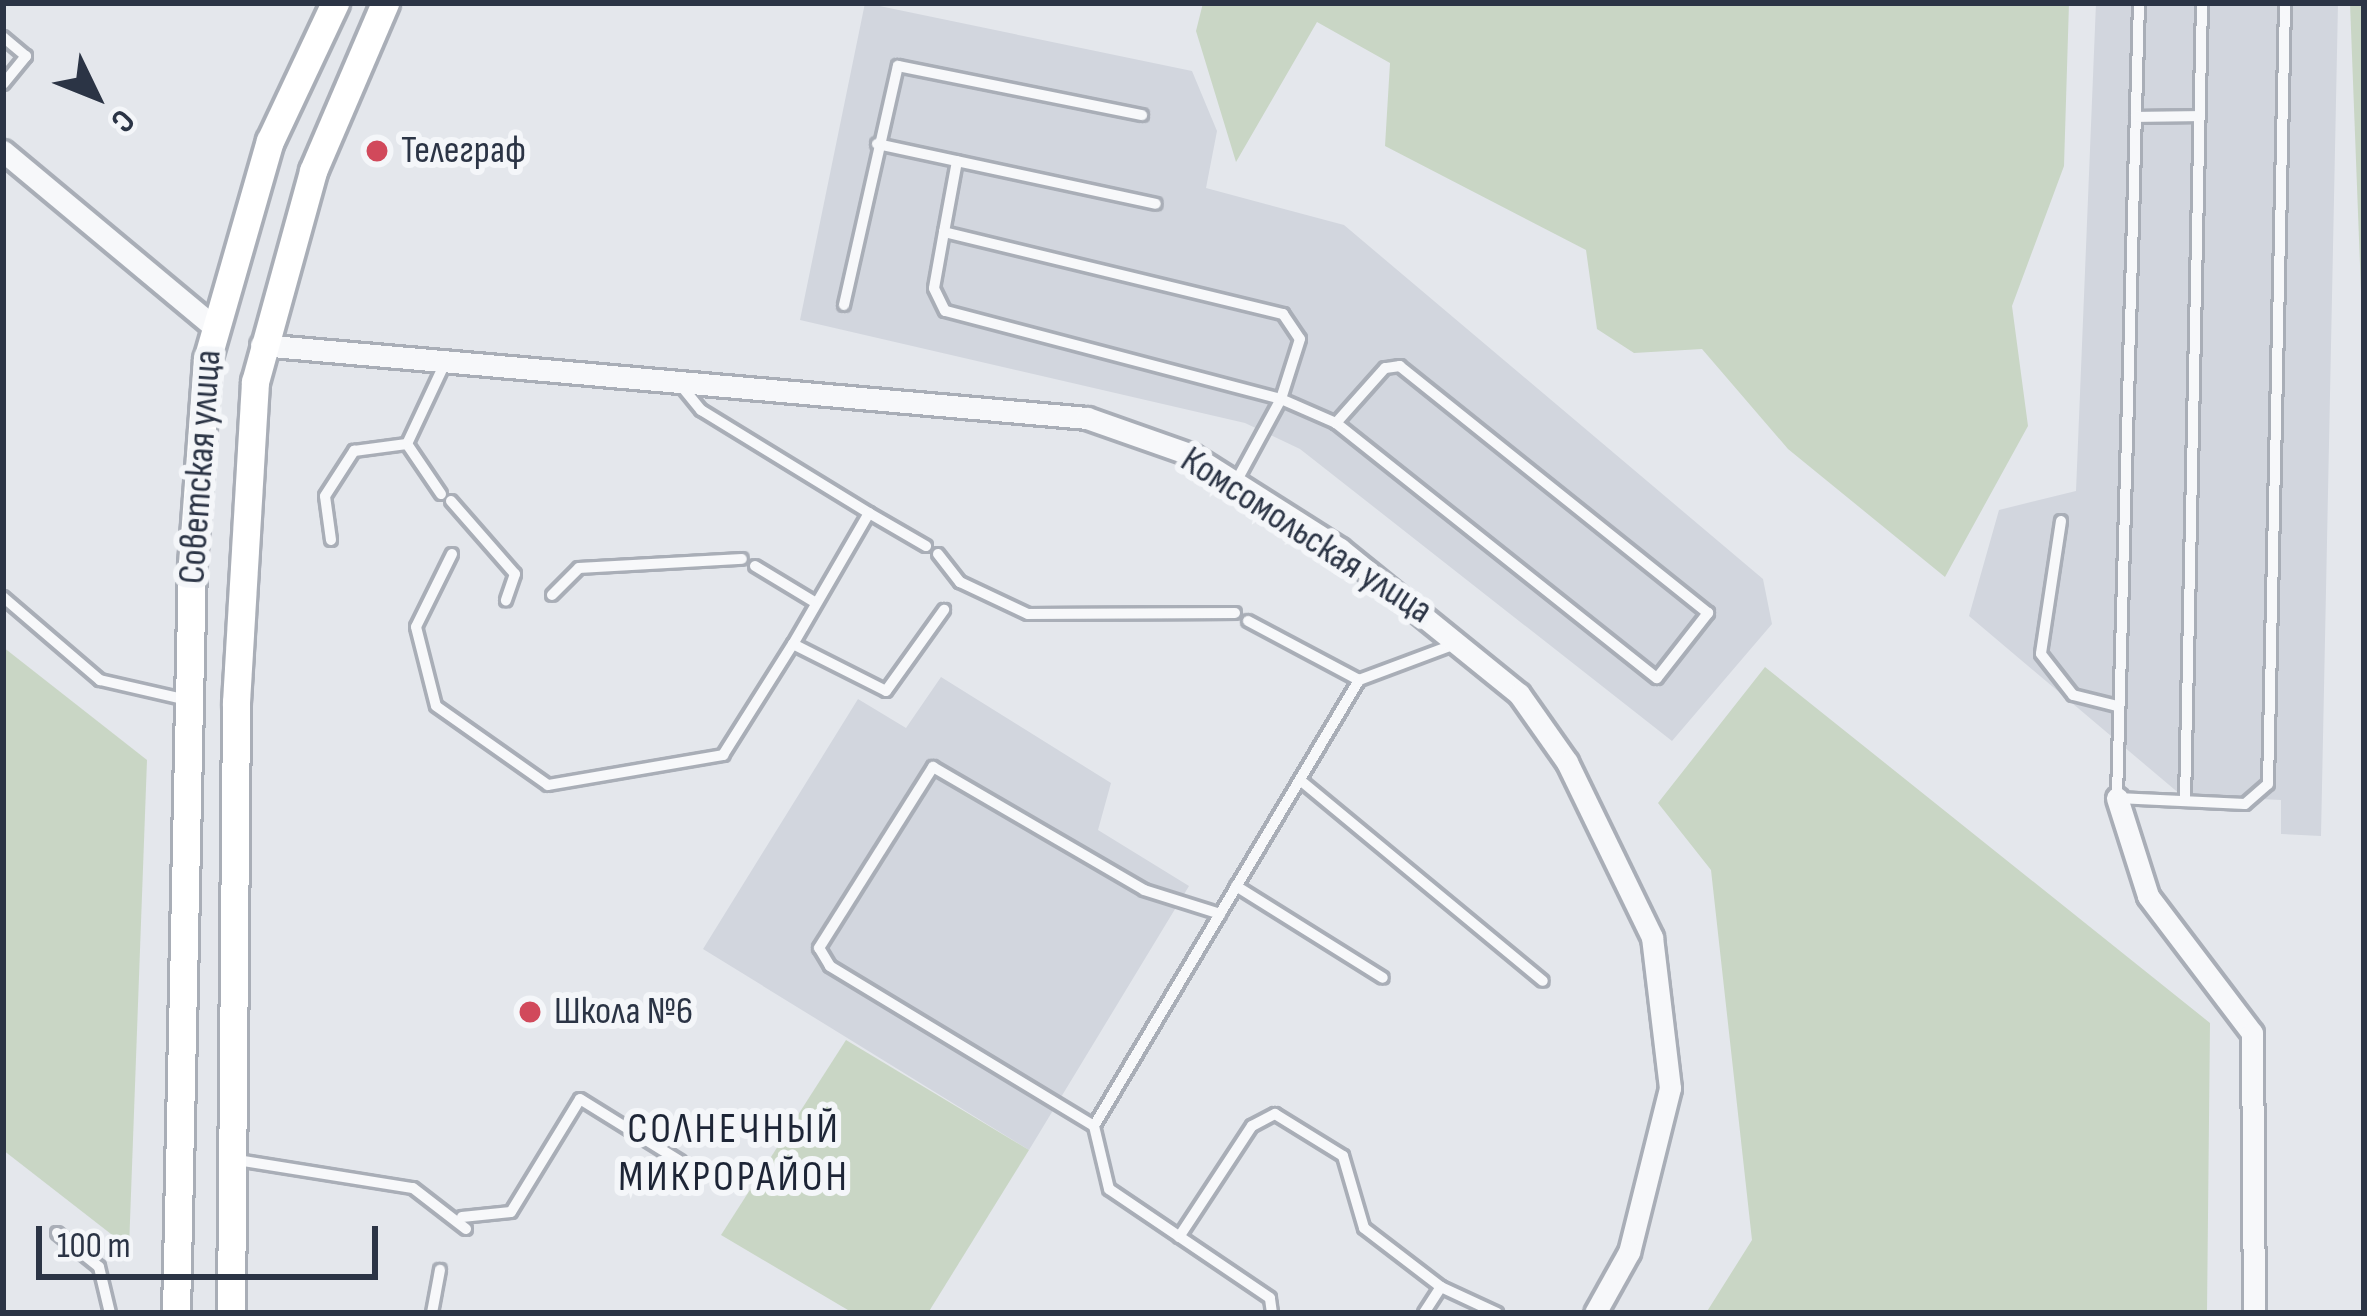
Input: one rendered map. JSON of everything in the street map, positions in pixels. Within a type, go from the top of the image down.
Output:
[{"type":"street","name":"Советская улица","points":[[176,1313],[187,700],[212,325],[271,141],[335,3]]},
{"type":"street","name":"Советская улица","points":[[232,1313],[241,534],[261,345],[314,171],[385,3]]},
{"type":"street","points":[[3,151],[212,325]]},
{"type":"street","name":"Комсомольская улица","points":[[261,345],[1087,418],[1237,481],[1460,641],[1519,694],[1567,762],[1652,937],[1670,1088],[1649,1192],[1595,1313]]},
{"type":"street","points":[[2117,798],[2148,896],[2252,1033],[2254,1313]]},
{"type":"street","points":[[185,954],[233,954]]},
{"type":"lane","points":[[2139,3],[2117,798],[2246,804],[2268,784],[2285,3]]},
{"type":"lane","points":[[2185,801],[2202,3]]},
{"type":"lane","points":[[3,37],[26,56],[3,84]]},
{"type":"lane","points":[[844,305],[890,81],[912,62],[1142,115]]},
{"type":"lane","points":[[2136,117],[2199,116]]},
{"type":"lane","points":[[877,144],[1156,204]]},
{"type":"lane","points":[[957,161],[934,288],[945,311],[1281,399],[1336,423],[1658,677],[1708,613],[1400,366],[1385,368],[1336,423]]},
{"type":"lane","points":[[944,232],[1283,314],[1300,339],[1281,399],[1237,481]]},
{"type":"lane","points":[[407,444],[445,363]]},
{"type":"lane","points":[[679,383],[701,410],[926,546]]},
{"type":"lane","points":[[407,444],[446,498],[515,574],[506,601]]},
{"type":"lane","points":[[331,540],[325,496],[353,451],[407,444]]},
{"type":"lane","points":[[452,554],[416,626],[436,706],[548,785],[723,755],[869,513]]},
{"type":"lane","points":[[2061,521],[2041,654],[2073,695],[2117,706]]},
{"type":"lane","points":[[938,554],[961,582],[1028,614],[1235,613]]},
{"type":"lane","points":[[552,596],[579,568],[742,560]]},
{"type":"lane","points":[[755,566],[817,603]]},
{"type":"lane","points":[[3,597],[100,680],[187,700]]},
{"type":"lane","points":[[793,644],[886,691],[944,610]]},
{"type":"lane","points":[[1248,621],[1359,680]]},
{"type":"lane","points":[[1272,1313],[1270,1298],[1109,1189],[1094,1126],[1359,680],[1460,641]]},
{"type":"lane","points":[[1094,1126],[830,966],[819,949],[830,930],[933,767],[1144,890],[1220,914]]},
{"type":"lane","points":[[1300,780],[1544,981]]},
{"type":"lane","points":[[1236,886],[1383,978]]},
{"type":"lane","points":[[231,1160],[413,1187],[464,1223],[511,1212],[580,1099],[680,1161]]},
{"type":"lane","points":[[1179,1237],[1252,1126],[1275,1114],[1343,1156],[1364,1228],[1441,1287],[1497,1313]]},
{"type":"lane","points":[[57,1232],[100,1267],[110,1313]]},
{"type":"lane","points":[[432,1313],[440,1270]]},
{"type":"lane","points":[[1424,1313],[1441,1287]]},
{"type":"shaded area","points":[[865,3],[1192,71],[1217,131],[1206,188],[1344,225],[1763,579],[1772,624],[1672,741],[1300,449],[1245,423],[800,320]]},
{"type":"shaded area","points":[[2096,3],[2338,3],[2321,836],[2281,834],[2281,800],[2181,795],[1969,616],[1999,510],[2076,491]]},
{"type":"shaded area","points":[[941,677],[1111,783],[1098,830],[1189,886],[1029,1150],[703,949],[858,699],[906,728]]},
{"type":"green space","points":[[1203,3],[2069,3],[2064,166],[2012,306],[2028,426],[1945,577],[1788,449],[1702,349],[1634,353],[1597,329],[1586,250],[1385,146],[1390,63],[1317,22],[1236,162],[1196,31]]},
{"type":"green space","points":[[2350,3],[2364,3],[2364,370]]},
{"type":"green space","points":[[3,647],[147,760],[129,1248],[3,1150]]},
{"type":"green space","points":[[1765,667],[2210,1023],[2207,1313],[1706,1313],[1752,1240],[1711,870],[1658,803]]},
{"type":"green space","points":[[846,1040],[1029,1150],[928,1313],[853,1313],[721,1235]]},
{"type":"place","name":"Телеграф","points":[[377,151]]},
{"type":"place","name":"Школа №6","points":[[530,1012]]},
{"type":"district","name":"СОЛНЕЧНЫЙ МИКРОРАЙОН","points":[[734,1154]]}]
